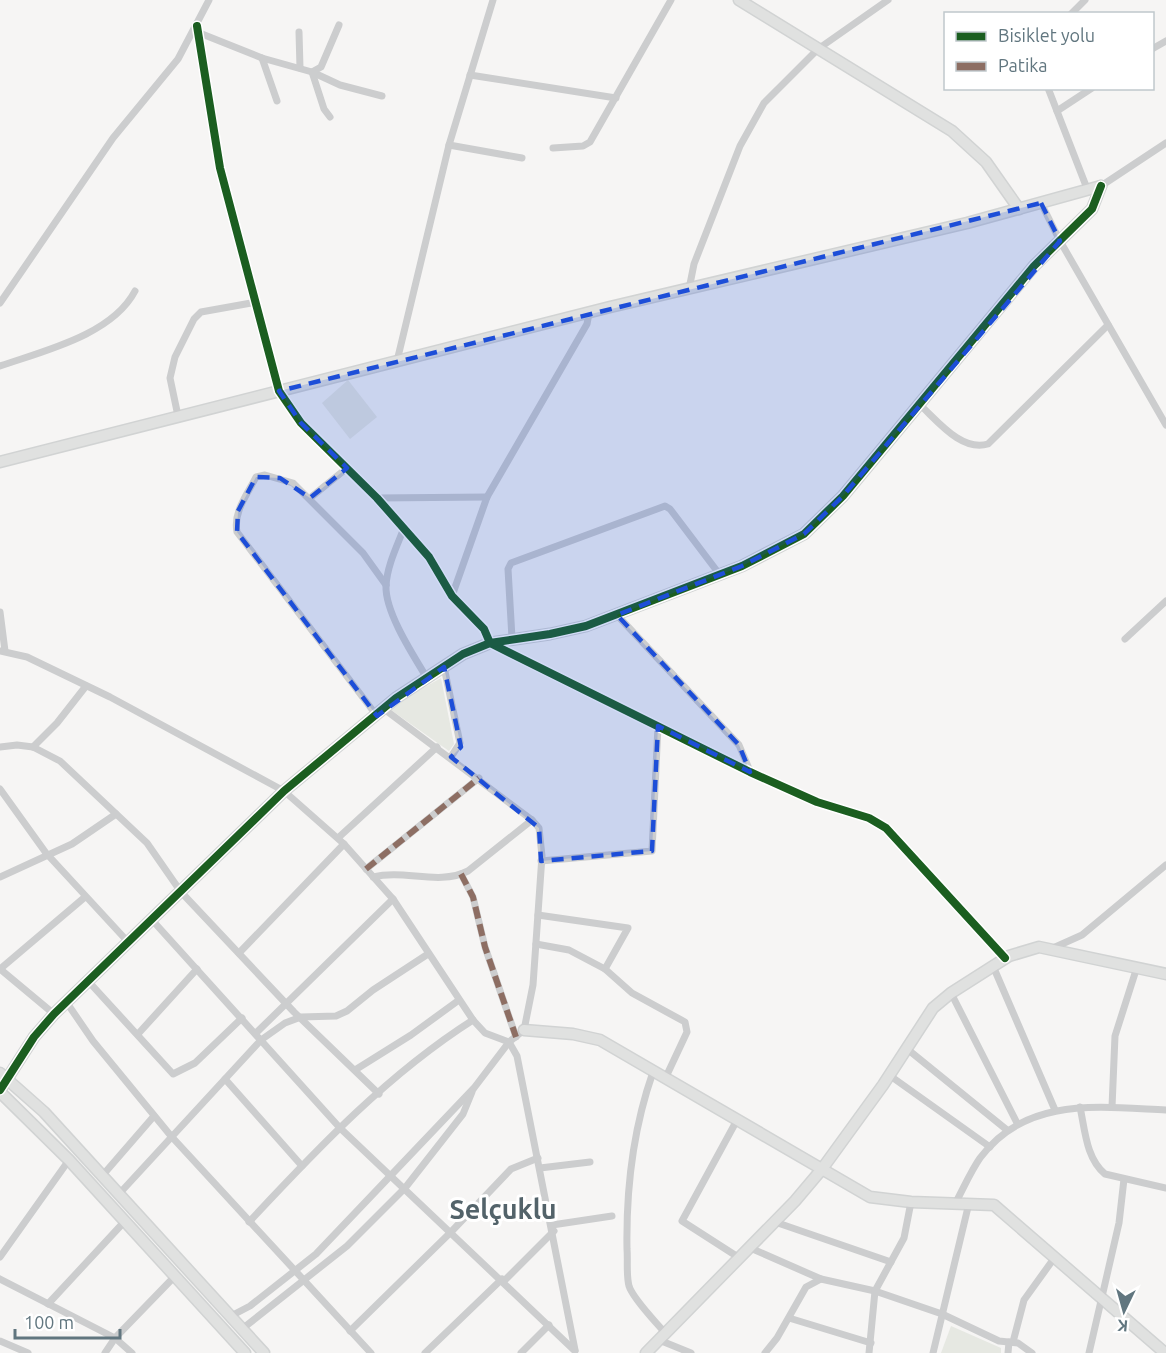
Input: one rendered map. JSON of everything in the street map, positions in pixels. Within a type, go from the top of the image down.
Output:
[{"type":"street","points":[[0,303],[113,138],[178,59],[197,29],[209,0]]},
{"type":"street","points":[[397,361],[449,145],[493,0]]},
{"type":"street","points":[[553,148],[583,146],[590,142],[671,0]]},
{"type":"street","points":[[739,0],[959,136],[986,162],[1019,209]]},
{"type":"street","points":[[689,288],[694,264],[747,130],[775,89],[818,50],[888,0]]},
{"type":"street","points":[[1073,12],[1085,0]]},
{"type":"street","points":[[312,72],[321,67],[339,25]]},
{"type":"street","points":[[197,29],[262,58],[312,72],[340,85],[382,96]]},
{"type":"street","points":[[197,29],[220,168],[279,391],[302,423],[377,498],[429,557],[452,596],[484,629],[490,643],[750,772],[817,802],[869,818],[886,828],[1005,958]]},
{"type":"street","points":[[299,32],[300,68]]},
{"type":"street","points":[[262,58],[277,101]]},
{"type":"street","points":[[312,72],[324,109],[330,117]]},
{"type":"street","points":[[470,75],[616,98]]},
{"type":"street","points":[[1049,90],[1088,191]]},
{"type":"street","points":[[1057,111],[1089,90]]},
{"type":"street","points":[[0,462],[689,288],[1088,191],[1101,186],[1166,143]]},
{"type":"street","points":[[449,145],[522,158]]},
{"type":"street","points":[[245,1353],[69,1160],[0,1091],[3,1075],[54,1014],[153,921],[284,791],[427,678],[463,654],[490,643],[586,626],[767,555],[804,534],[843,496],[1034,266],[1092,209],[1101,186]]},
{"type":"street","points":[[1041,203],[1060,241],[1166,425]]},
{"type":"street","points":[[0,366],[92,332],[126,303],[135,291]]},
{"type":"street","points":[[178,416],[170,378],[175,357],[194,319],[205,311],[257,302]]},
{"type":"street","points":[[452,596],[487,497],[587,324],[589,313]]},
{"type":"street","points":[[918,404],[965,443],[978,446],[988,444],[1108,325]]},
{"type":"street","points":[[310,498],[347,468]]},
{"type":"street","points":[[229,1317],[250,1306],[296,1272],[474,1088],[516,1036],[533,985],[542,840],[539,828],[532,820],[451,757],[380,713],[237,532],[235,524],[238,511],[255,477],[265,475],[293,483],[363,553],[386,585],[390,607],[427,678]]},
{"type":"street","points":[[377,498],[487,497]]},
{"type":"street","points":[[512,638],[508,569],[511,563],[665,506],[670,509],[720,574]]},
{"type":"street","points":[[386,585],[404,528]]},
{"type":"street","points":[[1125,639],[1166,601]]},
{"type":"street","points":[[0,612],[3,651],[27,657],[86,686],[284,791],[338,838],[393,899],[473,1020],[493,1038],[573,1034],[600,1040],[870,1197],[911,1202],[994,1205],[1003,1210],[1164,1353]]},
{"type":"street","points":[[616,615],[739,746],[750,772]]},
{"type":"street","points":[[444,667],[460,743],[451,757]]},
{"type":"street","points":[[33,747],[57,723],[86,686]]},
{"type":"street","points":[[541,861],[652,851],[658,726]]},
{"type":"street","points":[[0,747],[17,745],[33,747],[60,760],[147,843],[181,892],[286,1002],[379,1094]]},
{"type":"street","points":[[338,838],[436,747]]},
{"type":"street","points":[[366,869],[478,778]]},
{"type":"street","points":[[0,789],[46,853],[129,944]]},
{"type":"street","points":[[1,873],[72,844],[116,814]]},
{"type":"street","points":[[373,877],[401,874],[445,879],[461,874],[532,820]]},
{"type":"street","points":[[239,953],[344,844]]},
{"type":"street","points":[[1053,948],[1082,935],[1165,867]]},
{"type":"street","points":[[461,874],[473,897],[484,947],[516,1036],[517,1056],[576,1352]]},
{"type":"street","points":[[54,1014],[0,969],[85,897]]},
{"type":"street","points":[[256,1034],[393,899]]},
{"type":"street","points":[[538,915],[628,928],[604,969]]},
{"type":"street","points":[[153,921],[340,1128],[503,1280],[576,1352]]},
{"type":"street","points":[[536,944],[569,950],[604,969],[632,993],[685,1022],[687,1032],[665,1079]]},
{"type":"street","points":[[646,1353],[738,1257],[775,1222],[822,1169],[889,1075],[933,1008],[951,993],[1005,958],[1039,947],[1053,948],[1166,974]]},
{"type":"street","points":[[119,1194],[261,1040],[285,1023],[301,1017],[336,1016],[347,1011],[373,990],[428,954]]},
{"type":"street","points":[[993,966],[1055,1110]]},
{"type":"street","points":[[1112,1107],[1115,1036],[1137,967]]},
{"type":"street","points":[[138,1034],[197,969]]},
{"type":"street","points":[[89,982],[173,1074],[195,1063],[242,1018]]},
{"type":"street","points":[[951,993],[1017,1123]]},
{"type":"street","points":[[355,1070],[411,1035],[459,1000]]},
{"type":"street","points":[[67,1003],[93,1041],[171,1136],[371,1353]]},
{"type":"street","points":[[249,1222],[340,1128],[431,1047],[473,1020]]},
{"type":"street","points":[[906,1048],[1006,1130]]},
{"type":"street","points":[[653,1072],[640,1108],[631,1168],[627,1218],[629,1287],[662,1336],[691,1353]]},
{"type":"street","points":[[3,1075],[44,1112],[264,1353]]},
{"type":"street","points":[[889,1075],[990,1147]]},
{"type":"street","points":[[225,1079],[302,1166]]},
{"type":"street","points":[[242,1329],[347,1246],[405,1187],[463,1114],[474,1088]]},
{"type":"street","points":[[1080,1107],[1092,1158],[1097,1167],[1105,1174],[1166,1188]]},
{"type":"street","points":[[956,1202],[980,1158],[1006,1130],[1017,1123],[1055,1110],[1080,1107],[1166,1110]]},
{"type":"street","points":[[102,1176],[154,1116]]},
{"type":"street","points":[[736,1120],[682,1221],[738,1257]]},
{"type":"street","points":[[350,1331],[451,1232],[511,1169],[538,1158]]},
{"type":"street","points":[[0,1257],[69,1160]]},
{"type":"street","points":[[540,1168],[590,1162]]},
{"type":"street","points":[[1089,1353],[1119,1223],[1124,1179]]},
{"type":"street","points":[[868,1353],[871,1343],[875,1291],[904,1238],[911,1202]]},
{"type":"street","points":[[933,1353],[969,1203]]},
{"type":"street","points":[[425,1353],[503,1280],[553,1228],[612,1216]]},
{"type":"street","points":[[48,1304],[125,1221]]},
{"type":"street","points":[[775,1222],[891,1262]]},
{"type":"street","points":[[748,1247],[821,1279],[875,1291],[942,1314],[999,1341],[1011,1342],[1032,1353]]},
{"type":"street","points":[[1008,1353],[1024,1300],[1055,1257]]},
{"type":"street","points":[[105,1353],[115,1338],[176,1275]]},
{"type":"street","points":[[0,1279],[115,1338],[132,1353]]},
{"type":"street","points":[[765,1353],[789,1318],[806,1287],[821,1279]]},
{"type":"street","points":[[789,1318],[871,1343]]},
{"type":"street","points":[[521,1353],[549,1325]]},
{"type":"street","points":[[0,1341],[28,1353]]},
{"type":"highlighted area","points":[[1041,203],[1060,241],[843,496],[804,534],[742,566],[617,615],[739,745],[750,772],[658,726],[652,851],[541,861],[539,828],[451,757],[461,747],[444,667],[377,716],[237,532],[238,511],[256,477],[280,478],[310,498],[347,468],[301,423],[279,391]]},
{"type":"shaded area","points":[[348,380],[377,417],[350,439],[322,403]]},
{"type":"shaded area","points":[[441,678],[454,744],[449,751],[391,710],[393,705]]},
{"type":"shaded area","points":[[951,1326],[1001,1348],[1001,1353],[941,1353]]},
{"type":"marked path","points":[[366,869],[479,778]]},
{"type":"marked path","points":[[461,874],[473,897],[485,947],[516,1037]]},
{"type":"cycle path","points":[[197,26],[220,168],[279,391],[301,423],[377,498],[429,557],[452,596],[484,629],[490,643],[750,772],[817,802],[869,818],[886,828],[1005,958]]},
{"type":"cycle path","points":[[0,1090],[34,1037],[54,1014],[284,791],[396,698],[463,654],[490,643],[586,626],[742,566],[804,534],[843,496],[1034,266],[1092,209],[1101,186]]},
{"type":"district","name":"Selçuklu","points":[[503,1210]]}]
